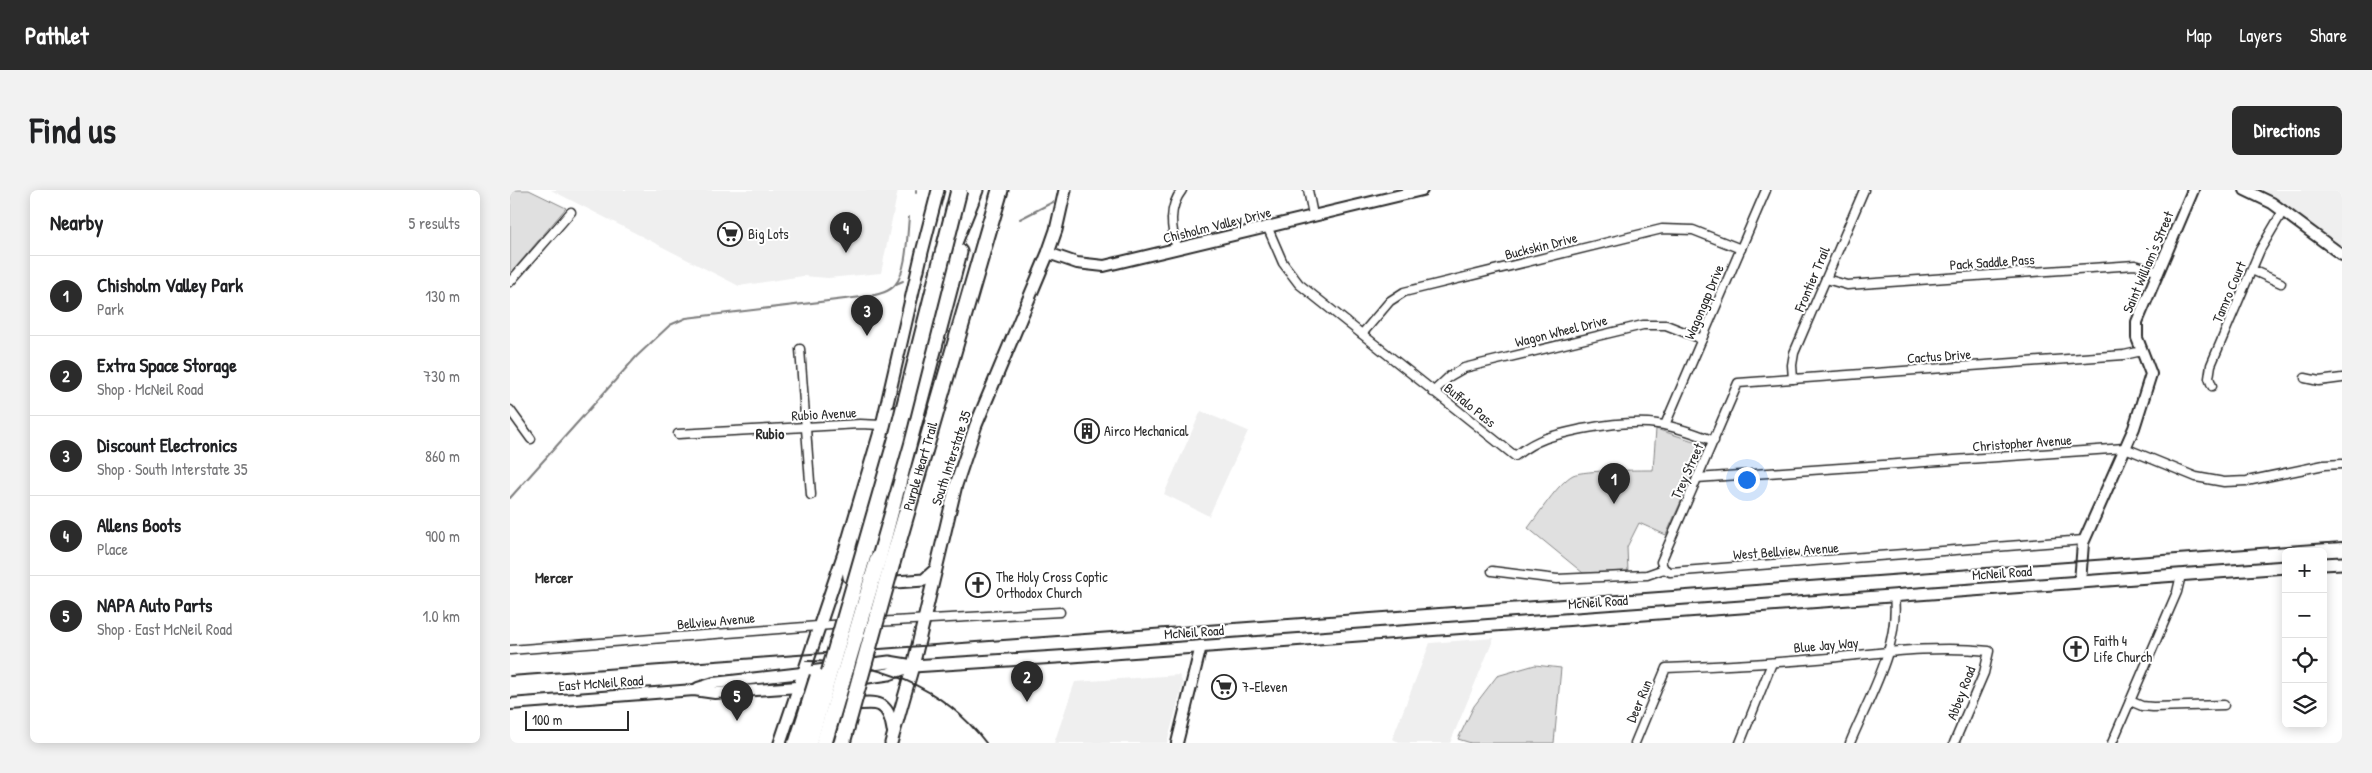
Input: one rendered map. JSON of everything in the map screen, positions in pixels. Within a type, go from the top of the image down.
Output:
[{"type":"highway","points":[[810,743],[896,440],[958,190]]},
{"type":"highway","points":[[797,743],[912,359],[975,190]]},
{"type":"highway","name":"Purple Heart Trail","points":[[842,743],[975,190]]},
{"type":"highway","name":"Purple Heart Trail","points":[[824,743],[885,561],[1000,191]]},
{"type":"main road","points":[[780,743],[818,625],[846,547],[882,426],[938,190]]},
{"type":"main road","name":"South Interstate 35","points":[[893,739],[956,486],[976,425],[1048,252],[1056,230],[1065,190]]},
{"type":"main road","points":[[846,547],[849,577],[860,584],[924,580],[935,570]]},
{"type":"main road","points":[[2327,564],[2342,563]]},
{"type":"main road","name":"McNeil Road","points":[[802,673],[890,662],[912,666],[2282,567]]},
{"type":"main road","name":"McNeil Road","points":[[798,687],[889,674],[912,666]]},
{"type":"main road","points":[[787,723],[800,709],[875,703],[885,707],[889,713],[893,739]]},
{"type":"street","points":[[1177,248],[1172,216],[1175,202],[1182,190]]},
{"type":"street","points":[[1308,190],[1313,215]]},
{"type":"street","name":"Chisholm Valley Drive","points":[[1048,252],[1077,264],[1099,266],[1422,190]]},
{"type":"street","name":"Wagongap Drive","points":[[1665,425],[1766,190]]},
{"type":"street","name":"Frontier Trail","points":[[1793,379],[1792,365],[1794,353],[1864,190]]},
{"type":"street","name":"Saint William's Street","points":[[2080,582],[2084,540],[2098,513],[2142,408],[2151,374],[2148,361],[2137,338],[2137,322],[2193,190]]},
{"type":"street","points":[[2245,190],[2263,198],[2342,255]]},
{"type":"street","name":"Tamro Court","points":[[2212,386],[2209,378],[2211,365],[2265,240],[2282,211]]},
{"type":"street","points":[[510,282],[571,212]]},
{"type":"street","name":"Buffalo Pass","points":[[1268,226],[1283,263],[1296,280],[1515,456],[1535,441],[1557,434],[1622,422],[1665,425],[1714,440]]},
{"type":"street","name":"Buckskin Drive","points":[[1362,334],[1390,301],[1404,292],[1662,229],[1693,230],[1741,249]]},
{"type":"street","name":"Pack Saddle Pass","points":[[1826,279],[1847,285],[2135,265],[2159,272]]},
{"type":"street","points":[[2252,270],[2281,283]]},
{"type":"street","name":"Wagon Wheel Drive","points":[[1433,392],[1450,376],[1468,367],[1643,325],[1672,327],[1702,339]]},
{"type":"street","points":[[800,350],[811,495]]},
{"type":"street","name":"Cactus Drive","points":[[1738,383],[2124,355],[2142,351]]},
{"type":"street","points":[[2305,378],[2320,381],[2342,378]]},
{"type":"street","name":"Trey Street","points":[[1664,569],[1661,562],[1738,383]]},
{"type":"street","points":[[510,410],[531,439]]},
{"type":"street","name":"Rubio Avenue","points":[[678,434],[860,424],[882,426]]},
{"type":"street","name":"Christopher Avenue","points":[[1697,478],[2125,448],[2196,477],[2224,482],[2248,482],[2324,465],[2342,464]]},
{"type":"street","name":"Saint William's Street","points":[[2081,558],[2094,530],[2098,513]]},
{"type":"street","name":"West Bellview Avenue","points":[[1492,571],[1558,579],[1647,575],[1664,569],[1670,572],[2084,540]]},
{"type":"street","points":[[2058,542],[2074,546],[2081,558]]},
{"type":"street","points":[[2112,743],[2177,592],[2181,575]]},
{"type":"street","points":[[1850,743],[1888,652],[1895,630],[1894,596]]},
{"type":"street","name":"Bellview Avenue","points":[[510,650],[818,625],[1060,612]]},
{"type":"street","points":[[1177,743],[1201,646]]},
{"type":"street","name":"Blue Jay Way","points":[[1666,668],[1772,663],[1888,652],[1967,648],[1989,651]]},
{"type":"street","name":"Abbey Road","points":[[1954,743],[1984,673],[1989,651]]},
{"type":"street","points":[[1740,743],[1772,663]]},
{"type":"street","name":"Deer Run","points":[[1635,743],[1666,668]]},
{"type":"street","name":"East McNeil Road","points":[[694,690],[714,683],[802,673]]},
{"type":"street","name":"East McNeil Road","points":[[510,704],[694,690],[715,693],[798,687]]},
{"type":"street","points":[[2130,701],[2142,706],[2153,707],[2224,705]]},
{"type":"shaded area","points":[[510,190],[529,190],[566,208],[510,274]]},
{"type":"shaded area","points":[[551,190],[898,190],[881,273],[828,278],[803,276],[739,286]]},
{"type":"shaded area","points":[[2264,190],[2342,190],[2342,246]]},
{"type":"shaded area","points":[[1201,411],[1248,431],[1209,516],[1164,494]]},
{"type":"shaded area","points":[[1656,429],[1706,445],[1666,535],[1639,523],[1627,547],[1628,572],[1583,573],[1528,528],[1555,492],[1573,475],[1599,471],[1653,470]]},
{"type":"shaded area","points":[[1494,638],[1450,743],[1402,743],[1392,739],[1430,643]]},
{"type":"shaded area","points":[[1535,665],[1561,668],[1554,743],[1471,743],[1458,739],[1474,706],[1497,676]]},
{"type":"shaded area","points":[[1179,675],[1183,684],[1167,743],[1054,743],[1075,682]]},
{"type":"waterway","points":[[1020,219],[1053,202]]},
{"type":"waterway","points":[[510,498],[637,356],[670,325],[686,318],[870,296],[887,291],[895,285],[902,271],[906,253],[909,217]]},
{"type":"waterway","points":[[896,284],[903,281]]},
{"type":"railway","points":[[510,676],[2342,542]]},
{"type":"railway","points":[[806,661],[858,666],[906,681],[929,692],[950,706],[969,723],[986,743]]},
{"type":"place","name":"Big Lots","points":[[730,234]]},
{"type":"place","name":"Allens Boots","points":[[846,253]]},
{"type":"place","name":"Discount Electronics","points":[[867,336]]},
{"type":"place","name":"Airco Mechanical","points":[[1087,431]]},
{"type":"place","name":"Chisholm Valley Park","points":[[1614,504]]},
{"type":"place","name":"The Holy Cross Coptic Orthodox Church","points":[[978,585]]},
{"type":"place","name":"Faith 4 Life Church","points":[[2076,649]]},
{"type":"place","name":"7-Eleven","points":[[1224,687]]},
{"type":"place","name":"Extra Space Storage","points":[[1027,702]]},
{"type":"place","name":"NAPA Auto Parts","points":[[737,721]]},
{"type":"district","name":"Rubio","points":[[770,434]]},
{"type":"district","name":"Mercer","points":[[554,578]]}]
